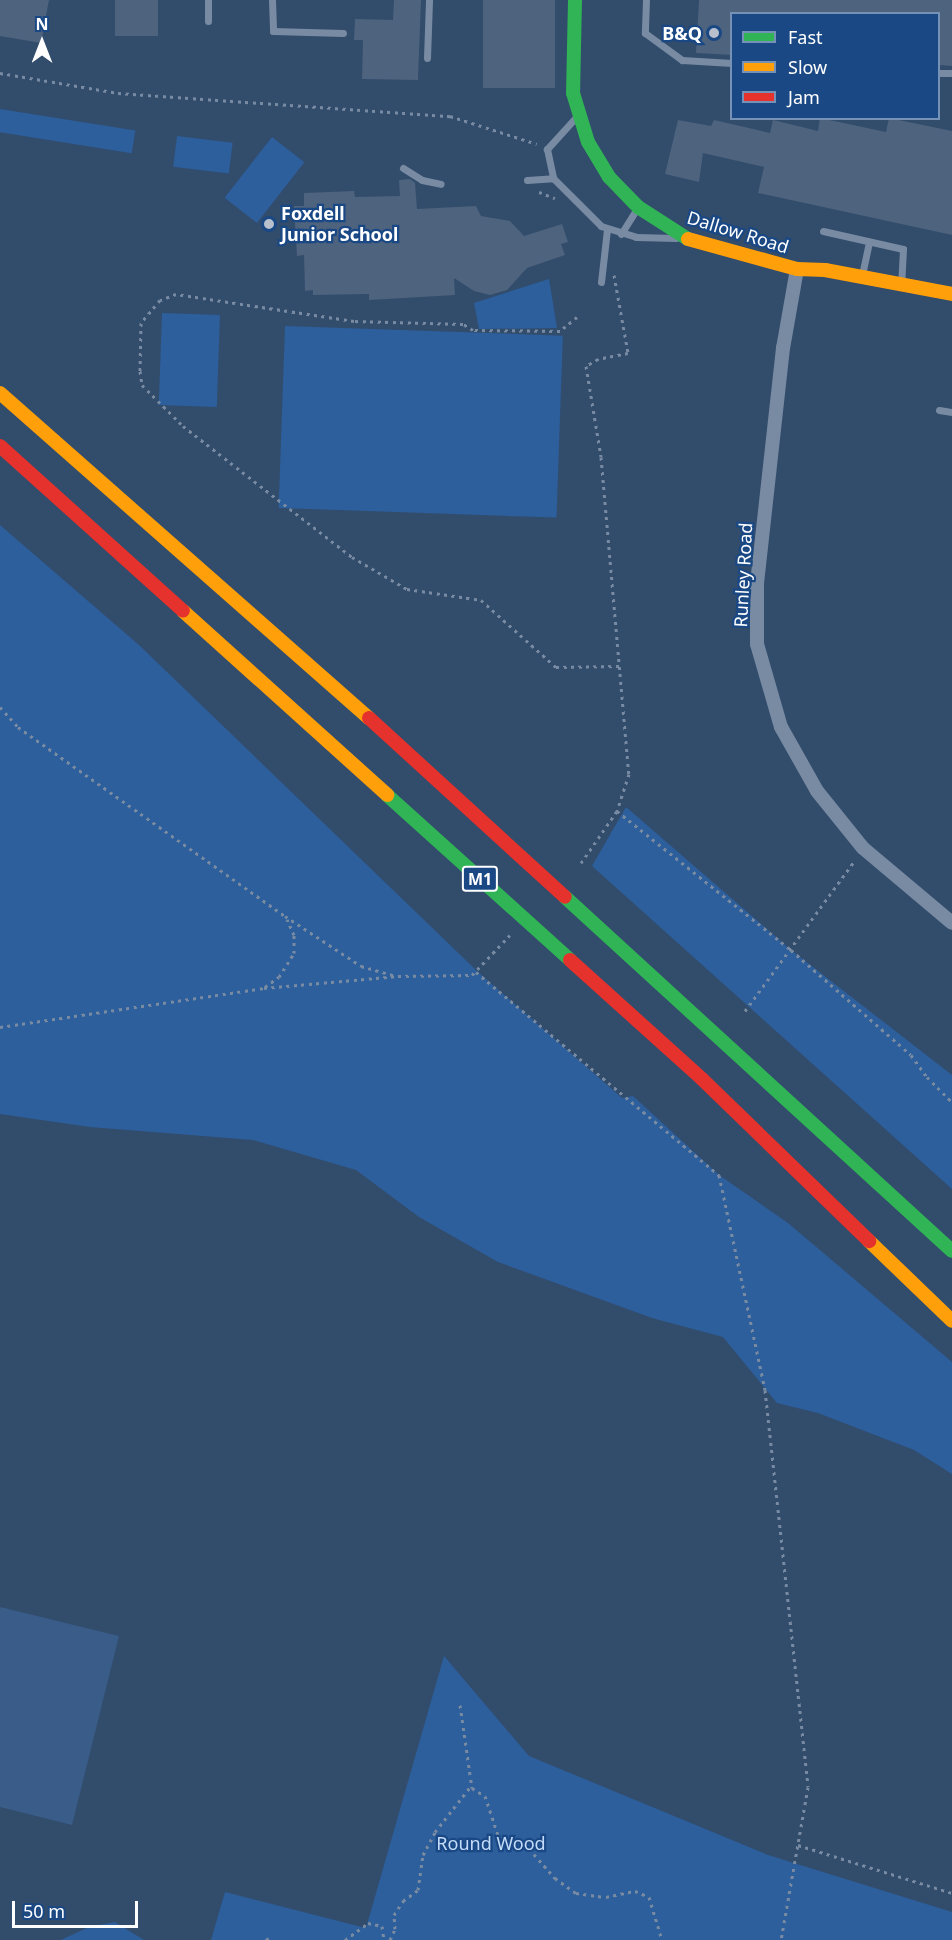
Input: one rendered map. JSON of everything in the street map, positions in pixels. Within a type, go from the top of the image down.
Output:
[{"type":"main road","name":"Dallow Road","points":[[575,0],[573,93],[578,114],[588,142],[609,177],[638,207],[685,238],[797,269],[862,277],[952,294]]},
{"type":"main road","name":"M1","points":[[0,393],[324,676],[952,1251]]},
{"type":"main road","name":"M1","points":[[0,446],[702,1079],[952,1321]]},
{"type":"street","name":"Runley Road","points":[[797,269],[783,348],[759,572],[758,644],[781,727],[817,791],[863,848],[952,923]]},
{"type":"lane","points":[[208,0],[208,21]]},
{"type":"lane","points":[[272,0],[273,31],[343,33]]},
{"type":"lane","points":[[428,58],[429,0]]},
{"type":"lane","points":[[646,0],[645,33],[682,60],[730,63]]},
{"type":"lane","points":[[578,114],[547,149],[553,178],[607,229],[621,234],[685,238]]},
{"type":"lane","points":[[403,168],[422,180],[441,184]]},
{"type":"lane","points":[[527,180],[553,178]]},
{"type":"lane","points":[[621,234],[638,207]]},
{"type":"lane","points":[[601,282],[607,229]]},
{"type":"lane","points":[[823,231],[903,249],[901,284]]},
{"type":"lane","points":[[862,277],[869,242]]},
{"type":"lane","points":[[939,410],[952,412]]},
{"type":"path","points":[[0,73],[118,93],[450,116],[539,145]]},
{"type":"path","points":[[582,863],[617,811],[629,774],[601,457],[586,366],[598,359],[628,353],[614,266]]},
{"type":"path","points":[[577,316],[560,331],[473,330],[463,324],[343,320],[176,294],[160,300],[141,323],[140,371],[142,385],[183,426],[352,557],[407,589],[481,600],[555,667],[619,666]]},
{"type":"path","points":[[0,707],[18,727],[285,916],[360,966],[398,976]]},
{"type":"path","points":[[617,811],[792,950],[911,1055],[952,1102]]},
{"type":"path","points":[[745,1011],[792,950],[863,848]]},
{"type":"path","points":[[264,988],[279,977],[294,953],[294,935],[285,916]]},
{"type":"path","points":[[476,972],[510,935]]},
{"type":"path","points":[[0,1027],[264,988],[398,976],[476,972],[719,1175],[765,1390],[808,1787],[781,1940]]},
{"type":"path","points":[[460,1706],[471,1786],[484,1796],[499,1838],[524,1843],[555,1878],[576,1893],[606,1897],[635,1891],[649,1896],[662,1940]]},
{"type":"path","points":[[390,1940],[395,1929],[394,1915],[403,1901],[418,1890],[423,1855],[435,1832],[471,1786]]},
{"type":"path","points":[[798,1845],[952,1893]]},
{"type":"path","points":[[345,1940],[368,1923],[382,1926],[384,1940]]},
{"type":"green space","points":[[0,109],[135,130],[132,153],[0,132]]},
{"type":"green space","points":[[177,136],[233,143],[229,174],[173,167]]},
{"type":"green space","points":[[272,137],[304,162],[257,223],[225,198]]},
{"type":"green space","points":[[549,279],[557,328],[479,329],[474,303]]},
{"type":"green space","points":[[162,313],[220,315],[217,407],[159,405]]},
{"type":"green space","points":[[285,326],[563,336],[556,518],[279,508]]},
{"type":"green space","points":[[0,525],[139,645],[478,972],[622,1098],[633,1096],[719,1175],[788,1223],[952,1362],[952,1474],[914,1450],[818,1413],[777,1403],[723,1337],[652,1318],[498,1262],[419,1217],[356,1170],[253,1140],[90,1127],[0,1114]]},
{"type":"green space","points":[[626,807],[791,950],[952,1075],[952,1189],[592,866]]},
{"type":"green space","name":"Round Wood","points":[[444,1656],[529,1756],[768,1855],[952,1912],[952,1940],[211,1940],[225,1892],[366,1928]]},
{"type":"green space","points":[[115,1922],[144,1940],[61,1940],[89,1927]]},
{"type":"shaded area","points":[[0,1607],[119,1636],[72,1825],[0,1807]]},
{"type":"building","points":[[0,0],[49,0],[41,43],[0,36]]},
{"type":"building","points":[[115,0],[158,0],[158,36],[115,36]]},
{"type":"building","points":[[394,0],[421,0],[418,80],[362,79],[363,40],[354,40],[355,19],[393,20]]},
{"type":"building","points":[[483,0],[555,0],[555,88],[483,88]]},
{"type":"building","name":"B&Q","points":[[699,0],[952,0],[952,66],[940,65],[940,12],[730,12],[730,55],[696,53]]},
{"type":"building","points":[[678,120],[711,126],[714,120],[770,133],[773,120],[818,131],[820,120],[886,132],[889,120],[899,120],[952,131],[952,235],[758,193],[764,167],[703,153],[699,182],[665,174]]},
{"type":"building","points":[[410,179],[415,183],[417,209],[476,206],[481,216],[510,221],[524,236],[562,224],[568,242],[561,244],[565,255],[527,268],[507,290],[490,295],[474,291],[454,278],[455,295],[369,300],[369,294],[313,295],[313,290],[305,291],[304,255],[297,256],[294,206],[304,206],[304,193],[354,191],[355,197],[400,196],[399,180]]},
{"type":"traffic: fast","points":[[575,0],[573,93],[588,142],[609,177],[638,207],[688,239]]},
{"type":"traffic: fast","points":[[387,795],[570,960]]},
{"type":"traffic: fast","points":[[565,897],[952,1251]]},
{"type":"traffic: slow","points":[[688,239],[797,269],[825,270],[952,294]]},
{"type":"traffic: slow","points":[[0,393],[369,718]]},
{"type":"traffic: slow","points":[[183,611],[387,795]]},
{"type":"traffic: slow","points":[[869,1241],[952,1321]]},
{"type":"traffic: jam","points":[[0,446],[183,611]]},
{"type":"traffic: jam","points":[[369,718],[565,897]]},
{"type":"traffic: jam","points":[[570,960],[702,1079],[869,1241]]},
{"type":"place","name":"B&Q","points":[[714,33]]},
{"type":"place","name":"Foxdell Junior School","points":[[269,224]]}]
